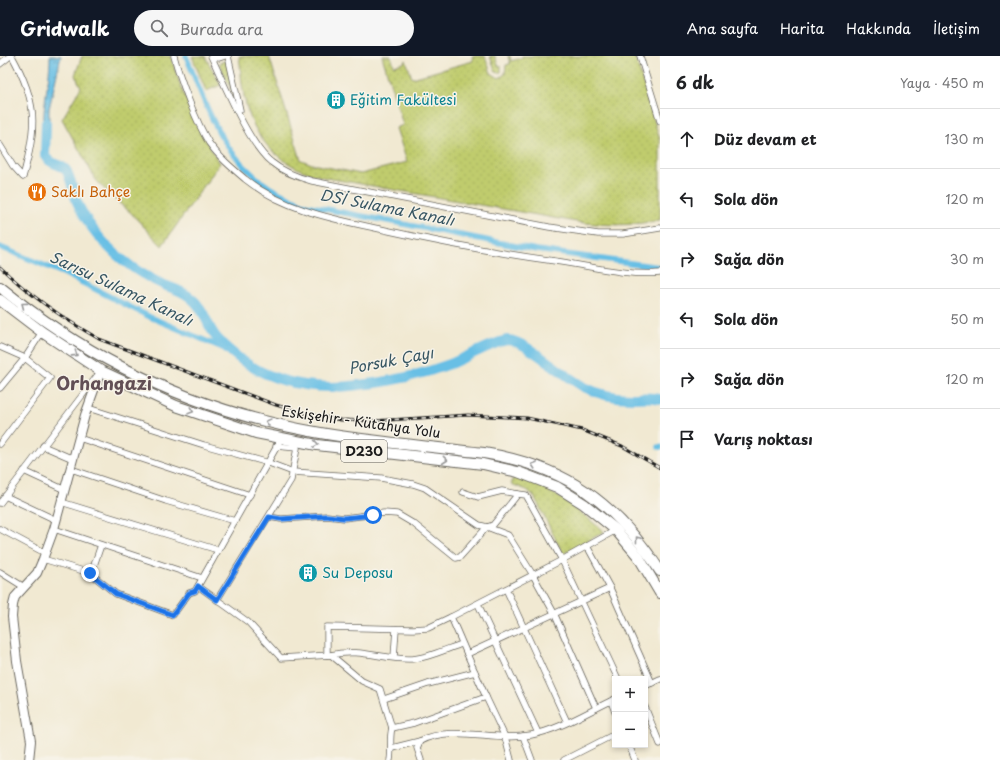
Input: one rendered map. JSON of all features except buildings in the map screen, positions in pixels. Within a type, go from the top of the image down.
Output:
[{"type":"highway","name":"Eskişehir - Kütahya Yolu","points":[[0,287],[48,323],[103,358],[181,394],[226,410],[316,432],[484,453],[506,457],[543,468],[574,484],[606,507],[633,533],[660,571]]},
{"type":"highway","name":"Eskişehir - Kütahya Yolu","points":[[0,300],[42,332],[101,371],[176,406],[278,442],[483,464],[518,472],[557,487],[584,504],[616,530],[638,556],[660,593]]},
{"type":"highway","points":[[42,332],[48,323]]},
{"type":"street","points":[[0,64],[11,56],[28,87],[34,119],[33,132],[23,176],[13,166],[0,145]]},
{"type":"street","points":[[174,56],[177,69],[200,125],[209,142],[221,158],[262,191],[302,210],[318,216],[397,233],[498,252],[637,273],[660,273]]},
{"type":"street","points":[[211,56],[219,58],[226,56],[241,118]]},
{"type":"street","points":[[211,56],[254,143],[270,162],[289,174],[312,181],[549,227],[598,234],[623,234],[660,228]]},
{"type":"street","points":[[640,56],[660,121]]},
{"type":"street","points":[[0,388],[25,358],[42,332]]},
{"type":"street","points":[[0,347],[25,358],[50,378],[0,444]]},
{"type":"street","points":[[30,760],[31,741],[22,696],[12,617],[15,597],[37,573],[44,556],[54,529],[79,438],[101,371]]},
{"type":"street","points":[[0,502],[101,371]]},
{"type":"street","points":[[88,408],[293,472],[373,478],[413,484],[425,488],[479,525],[508,535],[533,575],[554,613],[596,708]]},
{"type":"street","points":[[79,438],[250,495]]},
{"type":"street","points":[[0,529],[44,556],[91,574],[116,594],[173,615],[189,593],[195,591],[268,463],[278,442],[296,448],[291,480],[217,600]]},
{"type":"street","points":[[43,446],[73,460]]},
{"type":"street","points":[[70,469],[166,501],[235,521]]},
{"type":"street","points":[[24,471],[65,490]]},
{"type":"street","points":[[463,492],[478,497],[502,491],[526,495],[529,498],[562,560],[617,676]]},
{"type":"street","points":[[269,517],[281,519],[327,516],[344,518],[384,513],[397,514],[414,524],[456,558],[460,557],[487,527],[493,525],[518,494]]},
{"type":"street","points":[[5,496],[56,520]]},
{"type":"street","points":[[61,502],[218,550]]},
{"type":"street","points":[[54,529],[202,578]]},
{"type":"street","points":[[390,760],[392,748],[390,734],[392,728],[380,689],[362,681],[329,655],[327,627],[396,629],[428,628],[478,604],[616,530]]},
{"type":"street","points":[[91,574],[101,545]]},
{"type":"street","points":[[587,546],[610,588],[652,683]]},
{"type":"street","points":[[0,572],[24,587]]},
{"type":"street","points":[[198,586],[248,622],[281,658],[354,652],[417,658],[462,644]]},
{"type":"street","points":[[467,654],[581,600],[610,588]]},
{"type":"street","points":[[506,589],[567,722]]},
{"type":"street","points":[[478,604],[538,733]]},
{"type":"street","points":[[451,617],[486,698],[505,737],[511,760]]},
{"type":"street","points":[[394,657],[396,629]]},
{"type":"street","points":[[384,699],[428,684],[475,672]]},
{"type":"street","points":[[648,685],[660,679]]},
{"type":"street","points":[[392,728],[414,723],[486,698]]},
{"type":"street","points":[[392,748],[420,741],[431,735],[451,733],[505,737],[538,733],[552,729],[612,700]]},
{"type":"street","points":[[647,712],[660,744]]},
{"type":"street","points":[[523,736],[532,760]]},
{"type":"street","points":[[564,760],[612,736]]},
{"type":"street","points":[[420,741],[417,748],[421,760]]},
{"type":"street","points":[[630,748],[635,760]]},
{"type":"green space","points":[[82,56],[171,56],[191,111],[205,139],[220,163],[162,246],[130,212],[113,198],[96,180],[62,119],[81,87],[75,75]]},
{"type":"green space","points":[[192,56],[205,56],[221,85],[206,91]]},
{"type":"green space","points":[[239,56],[269,56],[301,160],[312,164],[361,174],[407,162],[396,128],[403,125],[382,56],[391,56],[394,66],[404,63],[406,60],[412,78],[473,61],[472,56],[485,56],[491,73],[499,78],[505,74],[506,65],[510,64],[508,56],[510,56],[511,61],[522,58],[522,56],[635,56],[660,140],[660,220],[619,225],[577,222],[311,174],[296,168],[283,160],[262,139],[254,127],[244,96]]},
{"type":"green space","points":[[490,56],[495,56],[498,65],[501,66],[501,72],[498,73],[495,71]]},
{"type":"green space","points":[[227,60],[234,97],[219,63]]},
{"type":"green space","points":[[515,476],[527,480],[551,492],[584,515],[604,532],[563,554],[534,496],[527,490],[511,484]]},
{"type":"water","points":[[50,56],[61,56],[49,109],[49,141],[46,142],[44,131],[44,109],[50,67]]},
{"type":"waterway","name":"DSİ Sulama Kanalı","points":[[186,56],[217,129],[238,160],[252,174],[269,187],[305,205],[537,250],[660,267]]},
{"type":"waterway","name":"Porsuk Çayı","points":[[46,123],[45,156],[47,159],[66,170],[77,202],[93,230],[107,246],[136,270],[160,283],[182,292],[196,302],[217,338],[248,364],[264,373],[282,380],[319,387],[371,384],[428,372],[497,343],[508,340],[525,346],[576,382],[595,392],[618,397],[649,397],[660,399]]},
{"type":"waterway","name":"Sarısu Sulama Kanalı","points":[[0,247],[65,274],[150,317],[232,352]]},
{"type":"railway","points":[[0,267],[47,306],[99,339],[276,405],[303,413],[341,420],[372,421],[468,415],[527,418],[582,430],[622,446],[660,468]]},
{"type":"place","name":"Eğitim Fakültesi","points":[[336,100]]},
{"type":"place","name":"Saklı Bahçe","points":[[37,192]]},
{"type":"place","name":"Su Deposu","points":[[308,573]]},
{"type":"district","name":"Orhangazi","points":[[104,384]]},
{"type":"route","points":[[90,573],[109,590],[116,594],[173,615],[189,593],[195,591],[198,586],[217,600],[269,517],[281,519],[314,516],[344,518],[373,515]]}]
